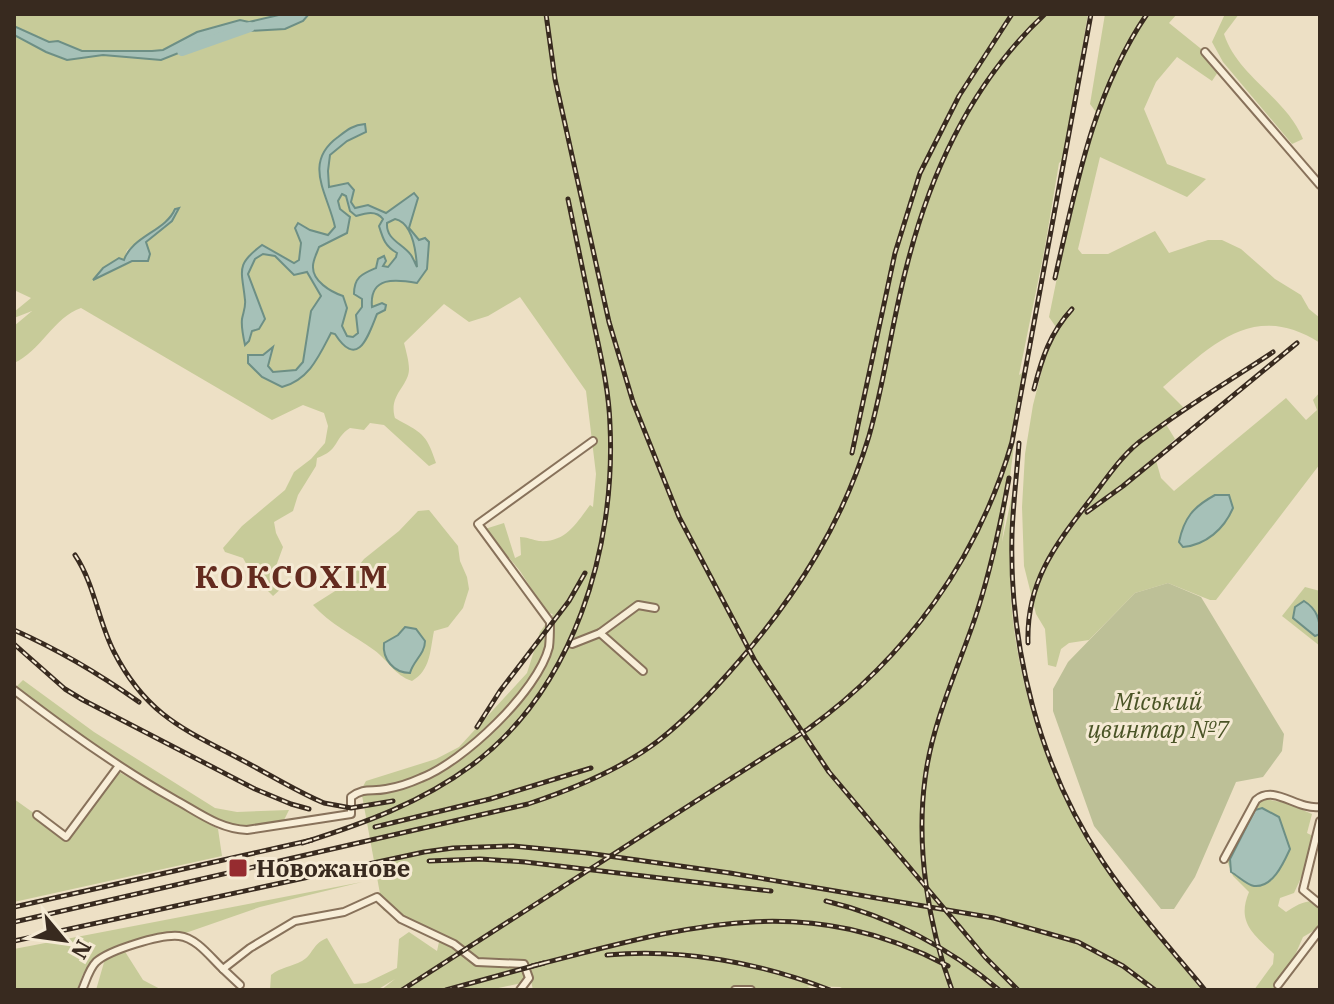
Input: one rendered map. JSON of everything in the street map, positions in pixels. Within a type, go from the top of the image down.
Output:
[{"type":"street","points":[[1205,52],[1320,185]]},
{"type":"street","points":[[14,690],[118,767],[213,822],[247,830],[351,814],[351,797],[361,790],[381,790],[426,777],[453,761],[477,742],[533,678],[548,648],[550,622],[478,524],[593,441]]},
{"type":"street","points":[[572,644],[600,633],[638,605],[655,608]]},
{"type":"street","points":[[600,633],[643,671]]},
{"type":"street","points":[[37,815],[66,837],[118,767]]},
{"type":"street","points":[[1224,859],[1256,800],[1263,794],[1270,793],[1308,809],[1320,807]]},
{"type":"street","points":[[1320,821],[1317,850],[1303,890],[1320,904]]},
{"type":"street","points":[[223,969],[250,948],[295,921],[344,912],[377,897],[401,919],[454,944],[477,962],[524,964],[529,980],[520,990]]},
{"type":"street","points":[[1278,985],[1320,930]]},
{"type":"street","points":[[82,990],[93,965],[103,957],[157,938],[180,936],[194,942],[240,985]]},
{"type":"street","points":[[735,990],[751,990]]},
{"type":"green space","points":[[14,14],[283,14],[249,22],[240,20],[197,32],[163,50],[127,53],[82,51],[58,41],[50,42],[14,26]]},
{"type":"green space","points":[[309,14],[1088,14],[1063,160],[1059,163],[1019,375],[1023,372],[1002,542],[1015,481],[1010,560],[1015,638],[1033,717],[1046,755],[1080,827],[1100,860],[1136,910],[1202,990],[846,990],[807,986],[814,990],[533,990],[531,981],[489,990],[381,990],[395,979],[377,990],[270,990],[271,975],[302,961],[318,943],[327,938],[354,984],[366,983],[397,968],[399,939],[409,932],[437,951],[439,942],[383,910],[361,790],[366,781],[436,759],[459,747],[527,673],[540,632],[553,614],[547,613],[520,571],[485,529],[504,523],[515,558],[521,555],[520,537],[539,541],[556,539],[575,525],[590,505],[593,507],[596,474],[586,391],[520,297],[488,316],[469,322],[444,304],[404,343],[408,375],[394,403],[395,418],[425,439],[436,463],[429,466],[384,425],[370,423],[364,430],[350,428],[345,432],[333,448],[317,458],[293,511],[274,522],[283,547],[275,569],[283,587],[273,596],[253,576],[243,558],[225,552],[223,548],[242,526],[285,490],[294,472],[325,443],[328,426],[324,413],[303,405],[272,420],[81,308],[71,312],[32,351],[14,363],[14,326],[32,311],[14,318],[14,312],[31,298],[14,290],[14,35],[67,60],[103,55],[161,60],[248,28],[285,29],[303,21]],"holes":[[[171,219],[146,242],[150,254],[94,279],[103,268],[124,260],[127,250]]]},
{"type":"green space","points":[[1105,14],[1177,14],[1169,23],[1205,52],[1220,69],[1212,81],[1177,57],[1156,82],[1144,109],[1167,164],[1206,179],[1187,197],[1100,157],[1078,249],[1082,254],[1108,254],[1155,231],[1169,253],[1208,240],[1222,240],[1241,249],[1275,279],[1301,295],[1309,309],[1320,318],[1320,343],[1296,331],[1275,326],[1255,327],[1217,343],[1163,387],[1184,408],[1164,421],[1175,439],[1155,457],[1161,478],[1174,491],[1286,398],[1306,420],[1317,410],[1313,400],[1320,392],[1320,464],[1216,600],[1168,583],[1135,593],[1089,640],[1069,643],[1061,649],[1056,667],[1048,665],[1045,629],[1036,614],[1024,566],[1022,507],[1025,454],[1047,350],[1058,330],[1049,317],[1076,190],[1099,116],[1090,104]]},
{"type":"green space","points":[[1225,14],[1239,14],[1224,34],[1231,49],[1240,63],[1286,111],[1303,139],[1292,144],[1223,62],[1212,42]]},
{"type":"green space","points":[[429,510],[458,546],[469,589],[463,608],[448,627],[434,631],[426,665],[412,681],[313,605],[343,586],[364,559],[418,511]]},
{"type":"green space","name":"Міський цвинтар №7","points":[[1168,583],[1201,597],[1284,734],[1282,751],[1263,777],[1236,782],[1195,877],[1174,909],[1161,909],[1094,826],[1053,711],[1053,689],[1068,662],[1135,593]]},
{"type":"green space","points":[[1305,587],[1320,591],[1320,646],[1282,616]]},
{"type":"green space","points":[[23,680],[94,732],[215,808],[237,812],[289,810],[283,822],[243,830],[221,825],[118,767],[15,688]]},
{"type":"green space","points":[[119,772],[218,829],[222,856],[14,902],[14,799],[66,836]]},
{"type":"green space","points":[[1260,798],[1286,803],[1312,814],[1307,833],[1319,839],[1294,893],[1280,898],[1278,906],[1286,912],[1307,902],[1320,903],[1320,927],[1303,937],[1292,962],[1273,990],[1254,990],[1273,964],[1274,954],[1249,927],[1245,912],[1249,892],[1233,876],[1227,861]]},
{"type":"green space","points":[[362,882],[260,907],[174,937],[109,949],[99,955],[83,974],[77,990],[14,990],[14,949]]},
{"type":"green space","points":[[124,950],[143,980],[162,990],[96,990],[105,959]]},
{"type":"water","points":[[283,14],[309,14],[303,21],[285,29],[231,32],[161,60],[103,55],[67,60],[14,35],[14,26],[49,42],[58,41],[82,51],[152,51],[163,50],[197,32],[240,20],[249,22]]},
{"type":"water","points":[[365,124],[366,132],[347,141],[330,155],[329,187],[348,183],[354,190],[351,202],[355,208],[368,205],[386,213],[414,193],[418,198],[409,228],[419,240],[425,238],[429,242],[427,269],[417,283],[393,281],[379,285],[372,297],[372,307],[382,303],[386,305],[385,310],[377,314],[361,346],[350,349],[331,333],[306,373],[282,387],[262,377],[248,363],[248,355],[263,355],[273,347],[268,366],[273,372],[296,370],[303,362],[311,311],[321,296],[307,272],[294,275],[275,256],[263,254],[255,259],[248,274],[265,319],[259,329],[252,331],[245,345],[242,269],[248,258],[262,245],[294,263],[299,260],[301,243],[295,228],[298,223],[328,235],[335,227],[320,179],[321,157],[338,137],[350,128]],"holes":[[[342,194],[356,216],[374,213],[383,219],[379,226],[383,238],[397,253],[388,267],[383,266],[386,261],[384,256],[378,259],[376,268],[357,280],[354,294],[362,299],[362,307],[356,315],[358,333],[353,337],[347,336],[342,326],[347,308],[343,296],[319,281],[313,266],[319,247],[347,233],[350,217],[340,209],[338,201]],[[395,219],[410,232],[417,267],[411,255],[387,229],[387,223]]]},
{"type":"water","points":[[179,208],[172,221],[146,242],[150,254],[148,261],[132,261],[93,280],[103,268],[119,258],[124,260],[134,245]]},
{"type":"water","points":[[1215,495],[1229,495],[1233,508],[1229,516],[1207,539],[1183,547],[1179,542],[1187,520],[1195,509]]},
{"type":"water","points":[[1304,601],[1315,611],[1318,620],[1320,634],[1315,636],[1293,618],[1295,607]]},
{"type":"water","points":[[405,627],[416,629],[425,641],[410,673],[394,668],[387,660],[384,649],[384,643]]},
{"type":"water","points":[[1262,808],[1279,817],[1290,849],[1272,879],[1261,886],[1254,886],[1231,872],[1230,859],[1255,810]]},
{"type":"waterway","points":[[182,51],[250,27]]},
{"type":"railway","points":[[546,14],[555,79],[609,322],[633,402],[679,517],[755,661],[829,772],[985,957],[1018,990]]},
{"type":"railway","points":[[852,453],[895,253],[920,173],[959,96],[1012,14]]},
{"type":"railway","points":[[14,922],[528,804],[612,770],[658,741],[680,722],[721,682],[761,635],[799,582],[832,527],[869,436],[907,265],[942,162],[958,129],[996,68],[1045,14]]},
{"type":"railway","points":[[402,990],[808,729],[877,670],[934,602],[980,526],[1012,442],[1091,14]]},
{"type":"railway","points":[[1055,278],[1079,175],[1100,108],[1128,44],[1147,14]]},
{"type":"railway","points":[[302,843],[390,811],[432,791],[472,765],[507,734],[537,697],[562,656],[582,613],[596,567],[605,519],[610,472],[610,425],[604,374],[568,199]]},
{"type":"railway","points":[[1034,389],[1048,346],[1072,309]]},
{"type":"railway","points":[[1087,512],[1297,343]]},
{"type":"railway","points":[[1028,643],[1032,600],[1046,564],[1067,530],[1117,464],[1161,426],[1273,352]]},
{"type":"railway","points":[[1019,443],[1012,577],[1023,663],[1045,747],[1061,787],[1103,862],[1205,990]]},
{"type":"railway","points":[[952,990],[936,939],[926,886],[922,832],[925,779],[939,719],[985,586],[1009,478]]},
{"type":"railway","points":[[75,555],[87,578],[114,652],[127,675],[142,694],[173,722],[324,803],[351,808],[393,801]]},
{"type":"railway","points":[[477,727],[500,691],[569,601],[585,573]]},
{"type":"railway","points":[[14,630],[78,663],[139,702]]},
{"type":"railway","points":[[14,644],[65,689],[83,700],[255,789],[309,809]]},
{"type":"railway","points":[[375,827],[490,799],[591,768]]},
{"type":"railway","points":[[14,907],[312,840]]},
{"type":"railway","points":[[14,941],[424,852],[513,846],[730,873],[994,918],[1078,942],[1123,966],[1155,990]]},
{"type":"railway","points":[[429,861],[480,859],[525,862],[771,891]]},
{"type":"railway","points":[[826,901],[873,915],[918,935],[960,960],[999,990]]},
{"type":"railway","points":[[532,966],[640,939],[741,922],[791,922],[842,928],[894,942],[948,966]]},
{"type":"railway","points":[[607,955],[664,954],[721,960],[777,972],[830,990]]},
{"type":"railway","points":[[446,990],[544,963]]},
{"type":"place","name":"Новожанове","points":[[238,868]]},
{"type":"district","name":"КОКСОХІМ","points":[[292,576]]}]
